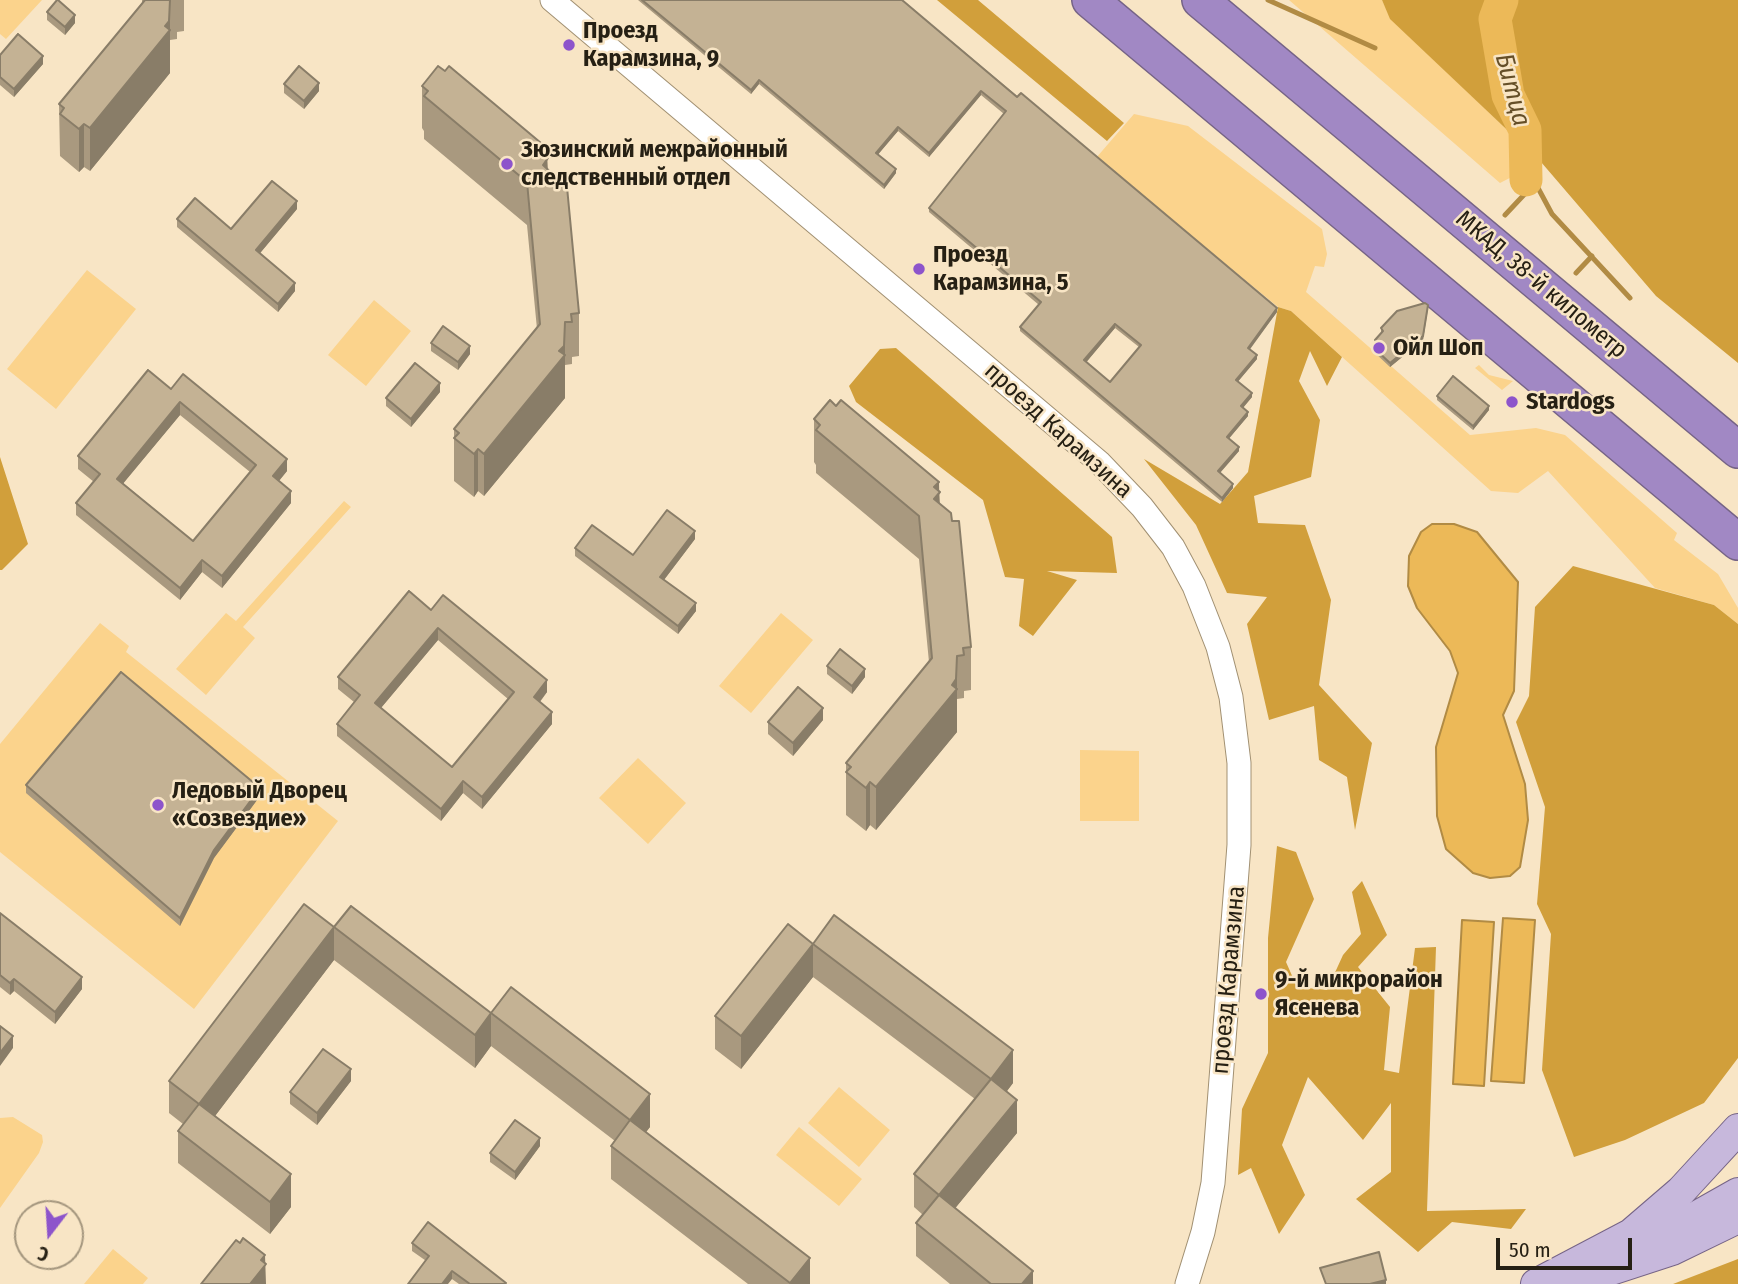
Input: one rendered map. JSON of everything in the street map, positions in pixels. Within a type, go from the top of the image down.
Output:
[{"type":"highway","points":[[1090,0],[1738,542]]},
{"type":"highway","name":"МКАД, 38-й километр","points":[[1200,0],[1738,450]]},
{"type":"main road","points":[[1536,1284],[1631,1234],[1681,1191],[1738,1129]]},
{"type":"main road","points":[[1545,1284],[1660,1237],[1738,1194]]},
{"type":"main road","points":[[1568,1284],[1672,1250],[1738,1218]]},
{"type":"street","name":"проезд Карамзина","points":[[552,0],[1099,461],[1142,507],[1173,547],[1194,586],[1218,647],[1231,697],[1239,763],[1239,845],[1213,1182],[1203,1232],[1188,1282]]},
{"type":"shaded area","points":[[0,0],[42,0],[6,39],[0,34]]},
{"type":"shaded area","points":[[937,0],[978,0],[1124,123],[1107,141]]},
{"type":"shaded area","points":[[1289,0],[1382,0],[1391,19],[1541,162],[1500,183]]},
{"type":"shaded area","points":[[1382,0],[1738,0],[1738,363],[1656,296],[1541,162],[1390,19]]},
{"type":"shaded area","points":[[1134,114],[1188,126],[1322,229],[1327,254],[1324,267],[1315,266],[1306,292],[1470,435],[1536,428],[1565,435],[1677,533],[1674,540],[1718,574],[1738,608],[1738,624],[1714,605],[1655,588],[1548,471],[1518,493],[1491,491],[1291,311],[1278,307],[1096,158]]},
{"type":"shaded area","points":[[87,270],[136,309],[56,409],[7,369]]},
{"type":"shaded area","points":[[374,300],[411,331],[366,386],[328,355]]},
{"type":"shaded area","points":[[1278,307],[1291,311],[1342,357],[1327,386],[1310,351],[1299,381],[1320,420],[1311,477],[1254,496],[1258,523],[1305,525],[1331,600],[1319,685],[1372,743],[1355,830],[1347,777],[1319,760],[1314,706],[1269,720],[1247,624],[1267,597],[1227,593],[1196,525],[1144,459],[1220,504],[1248,472]]},
{"type":"shaded area","points":[[896,348],[1112,537],[1117,573],[1047,571],[1077,580],[1033,636],[1019,626],[1024,579],[1005,577],[983,500],[856,402],[849,386],[880,349]]},
{"type":"shaded area","points":[[1479,365],[1489,375],[1513,381],[1502,390],[1475,368]]},
{"type":"shaded area","points":[[0,457],[28,544],[2,570],[0,570]]},
{"type":"shaded area","points":[[344,501],[351,507],[243,627],[255,638],[206,695],[176,669],[226,613],[236,621]]},
{"type":"shaded area","points":[[1432,524],[1454,524],[1477,532],[1518,582],[1514,691],[1503,715],[1525,784],[1528,820],[1520,867],[1510,876],[1490,878],[1473,873],[1446,849],[1437,816],[1436,747],[1458,673],[1450,651],[1417,608],[1408,586],[1409,556],[1421,532]]},
{"type":"shaded area","points":[[1573,566],[1714,605],[1738,624],[1738,1058],[1704,1103],[1625,1140],[1574,1157],[1542,1070],[1551,934],[1537,904],[1545,807],[1516,722],[1529,696],[1535,607]]},
{"type":"shaded area","points":[[781,613],[813,640],[751,713],[719,686]]},
{"type":"shaded area","name":"Ледовый Дворец «Созвездие»","points":[[100,623],[129,646],[126,652],[338,821],[194,1009],[0,852],[0,744]]},
{"type":"shaded area","points":[[1080,750],[1139,751],[1139,821],[1080,821]]},
{"type":"shaded area","points":[[638,758],[686,803],[648,844],[599,798]]},
{"type":"shaded area","points":[[1277,846],[1296,852],[1314,899],[1286,962],[1297,987],[1327,990],[1343,955],[1361,934],[1352,892],[1362,881],[1387,935],[1358,967],[1390,1007],[1384,1070],[1399,1073],[1415,948],[1436,947],[1427,1211],[1526,1209],[1511,1229],[1452,1222],[1418,1252],[1356,1199],[1391,1172],[1391,1103],[1363,1140],[1308,1077],[1282,1145],[1305,1195],[1279,1234],[1251,1168],[1238,1175],[1242,1109],[1268,1053],[1268,938]]},
{"type":"shaded area","points":[[1503,918],[1535,920],[1524,1083],[1491,1081]]},
{"type":"shaded area","points":[[1462,920],[1494,922],[1484,1086],[1453,1084]]},
{"type":"shaded area","points":[[839,1087],[890,1130],[859,1167],[808,1123]]},
{"type":"shaded area","points":[[13,1117],[42,1135],[43,1142],[39,1153],[0,1208],[0,1118]]},
{"type":"shaded area","points":[[799,1127],[862,1179],[839,1206],[776,1155]]},
{"type":"shaded area","points":[[113,1249],[148,1278],[143,1284],[84,1284]]},
{"type":"shaded area","points":[[1738,1259],[1738,1284],[1673,1284]]},
{"type":"building","points":[[57,0],[75,15],[65,27],[47,12]]},
{"type":"building","points":[[145,0],[170,0],[169,21],[165,26],[170,30],[90,128],[84,124],[79,129],[60,114],[64,108],[59,104]]},
{"type":"building","points":[[642,0],[902,0],[1017,97],[1021,93],[1277,308],[1248,348],[1257,355],[1236,380],[1252,393],[1241,406],[1248,412],[1227,437],[1239,447],[1218,471],[1233,484],[1222,498],[1020,327],[1041,302],[929,208],[1006,111],[981,91],[929,153],[898,127],[876,153],[896,169],[884,185],[759,80],[751,90]],"holes":[[[1115,324],[1141,345],[1110,382],[1084,360]]]},
{"type":"building","points":[[18,34],[43,56],[14,89],[0,77],[0,55]]},
{"type":"building","points":[[299,66],[319,83],[304,101],[284,84]]},
{"type":"building","points":[[438,66],[445,71],[449,66],[547,148],[542,154],[548,158],[543,165],[559,180],[560,187],[567,187],[579,313],[571,314],[572,322],[565,322],[564,346],[559,351],[565,355],[484,454],[478,449],[474,454],[454,438],[459,433],[454,429],[540,324],[527,182],[424,96],[428,91],[422,86]]},
{"type":"building","points":[[272,181],[297,201],[256,250],[295,283],[278,304],[177,219],[195,198],[231,229]]},
{"type":"building","points":[[1425,303],[1428,305],[1423,336],[1390,363],[1374,348],[1378,344],[1375,340],[1383,331],[1381,328],[1397,311]]},
{"type":"building","points":[[443,326],[470,346],[458,362],[431,343]]},
{"type":"building","points":[[415,363],[440,383],[411,419],[386,398]]},
{"type":"building","points":[[148,370],[171,389],[183,374],[287,459],[273,476],[291,491],[222,576],[202,560],[180,588],[76,503],[100,474],[78,456]],"holes":[[[180,402],[256,465],[193,541],[117,479]]]},
{"type":"building","points":[[1453,376],[1489,406],[1473,426],[1437,396]]},
{"type":"building","points":[[830,400],[836,406],[841,400],[939,482],[934,487],[940,492],[934,499],[951,513],[952,521],[959,521],[971,647],[963,648],[964,655],[957,656],[956,679],[952,685],[957,689],[876,787],[870,782],[866,788],[846,772],[851,767],[846,763],[932,658],[919,516],[816,430],[820,425],[814,419]]},
{"type":"building","points":[[667,510],[695,531],[660,577],[696,603],[678,626],[575,548],[592,525],[633,555]]},
{"type":"building","points":[[409,591],[431,610],[443,595],[547,680],[534,697],[552,712],[482,797],[463,781],[441,809],[337,724],[360,695],[338,677]],"holes":[[[438,628],[514,692],[452,767],[375,703]]]},
{"type":"building","points":[[840,649],[865,669],[852,686],[827,666]]},
{"type":"building","points":[[121,672],[260,788],[214,850],[180,918],[26,785]]},
{"type":"building","points":[[798,687],[823,708],[793,743],[768,722]]},
{"type":"building","points":[[304,904],[334,927],[199,1104],[169,1081]]},
{"type":"building","points":[[351,906],[491,1013],[475,1035],[334,927]]},
{"type":"building","points":[[0,913],[82,977],[55,1012],[14,979],[10,983],[0,975]]},
{"type":"building","points":[[834,915],[1013,1050],[991,1079],[813,944]]},
{"type":"building","points":[[788,924],[813,944],[741,1036],[715,1016]]},
{"type":"building","points":[[511,987],[650,1094],[630,1120],[491,1013]]},
{"type":"building","points":[[0,1026],[13,1036],[0,1053]]},
{"type":"building","points":[[323,1049],[351,1069],[317,1113],[290,1092]]},
{"type":"building","points":[[991,1079],[1017,1100],[939,1195],[914,1174]]},
{"type":"building","points":[[199,1104],[291,1174],[270,1202],[178,1131]]},
{"type":"building","points":[[515,1120],[540,1138],[515,1172],[490,1153]]},
{"type":"building","points":[[630,1120],[810,1258],[790,1283],[611,1146]]},
{"type":"building","points":[[939,1195],[1033,1271],[1022,1284],[991,1284],[916,1223]]},
{"type":"building","points":[[428,1222],[506,1283],[470,1284],[452,1271],[442,1284],[408,1284],[429,1256],[412,1243]]},
{"type":"building","points":[[243,1238],[265,1255],[261,1260],[266,1264],[250,1284],[201,1284],[236,1240],[240,1243]]},
{"type":"building","points":[[1379,1252],[1386,1280],[1370,1284],[1326,1284],[1320,1268]]},
{"type":"waterway","points":[[1268,0],[1375,48]]},
{"type":"waterway","name":"Битца","points":[[1502,0],[1495,19],[1508,95],[1525,130],[1526,180]]},
{"type":"waterway","points":[[1523,160],[1552,214],[1630,298]]},
{"type":"waterway","name":"Битца","points":[[1505,215],[1536,182]]},
{"type":"waterway","points":[[1576,273],[1592,256]]},
{"type":"place","name":"Проезд Карамзина, 9","points":[[569,45]]},
{"type":"place","name":"Зюзинский межрайонный следственный отдел","points":[[507,164]]},
{"type":"place","name":"Проезд Карамзина, 5","points":[[919,269]]},
{"type":"place","name":"Ойл Шоп","points":[[1379,348]]},
{"type":"place","name":"Stardogs","points":[[1512,402]]},
{"type":"place","name":"Ледовый Дворец «Созвездие»","points":[[158,805]]},
{"type":"place","name":"9-й микрорайон Ясенева","points":[[1261,994]]}]
